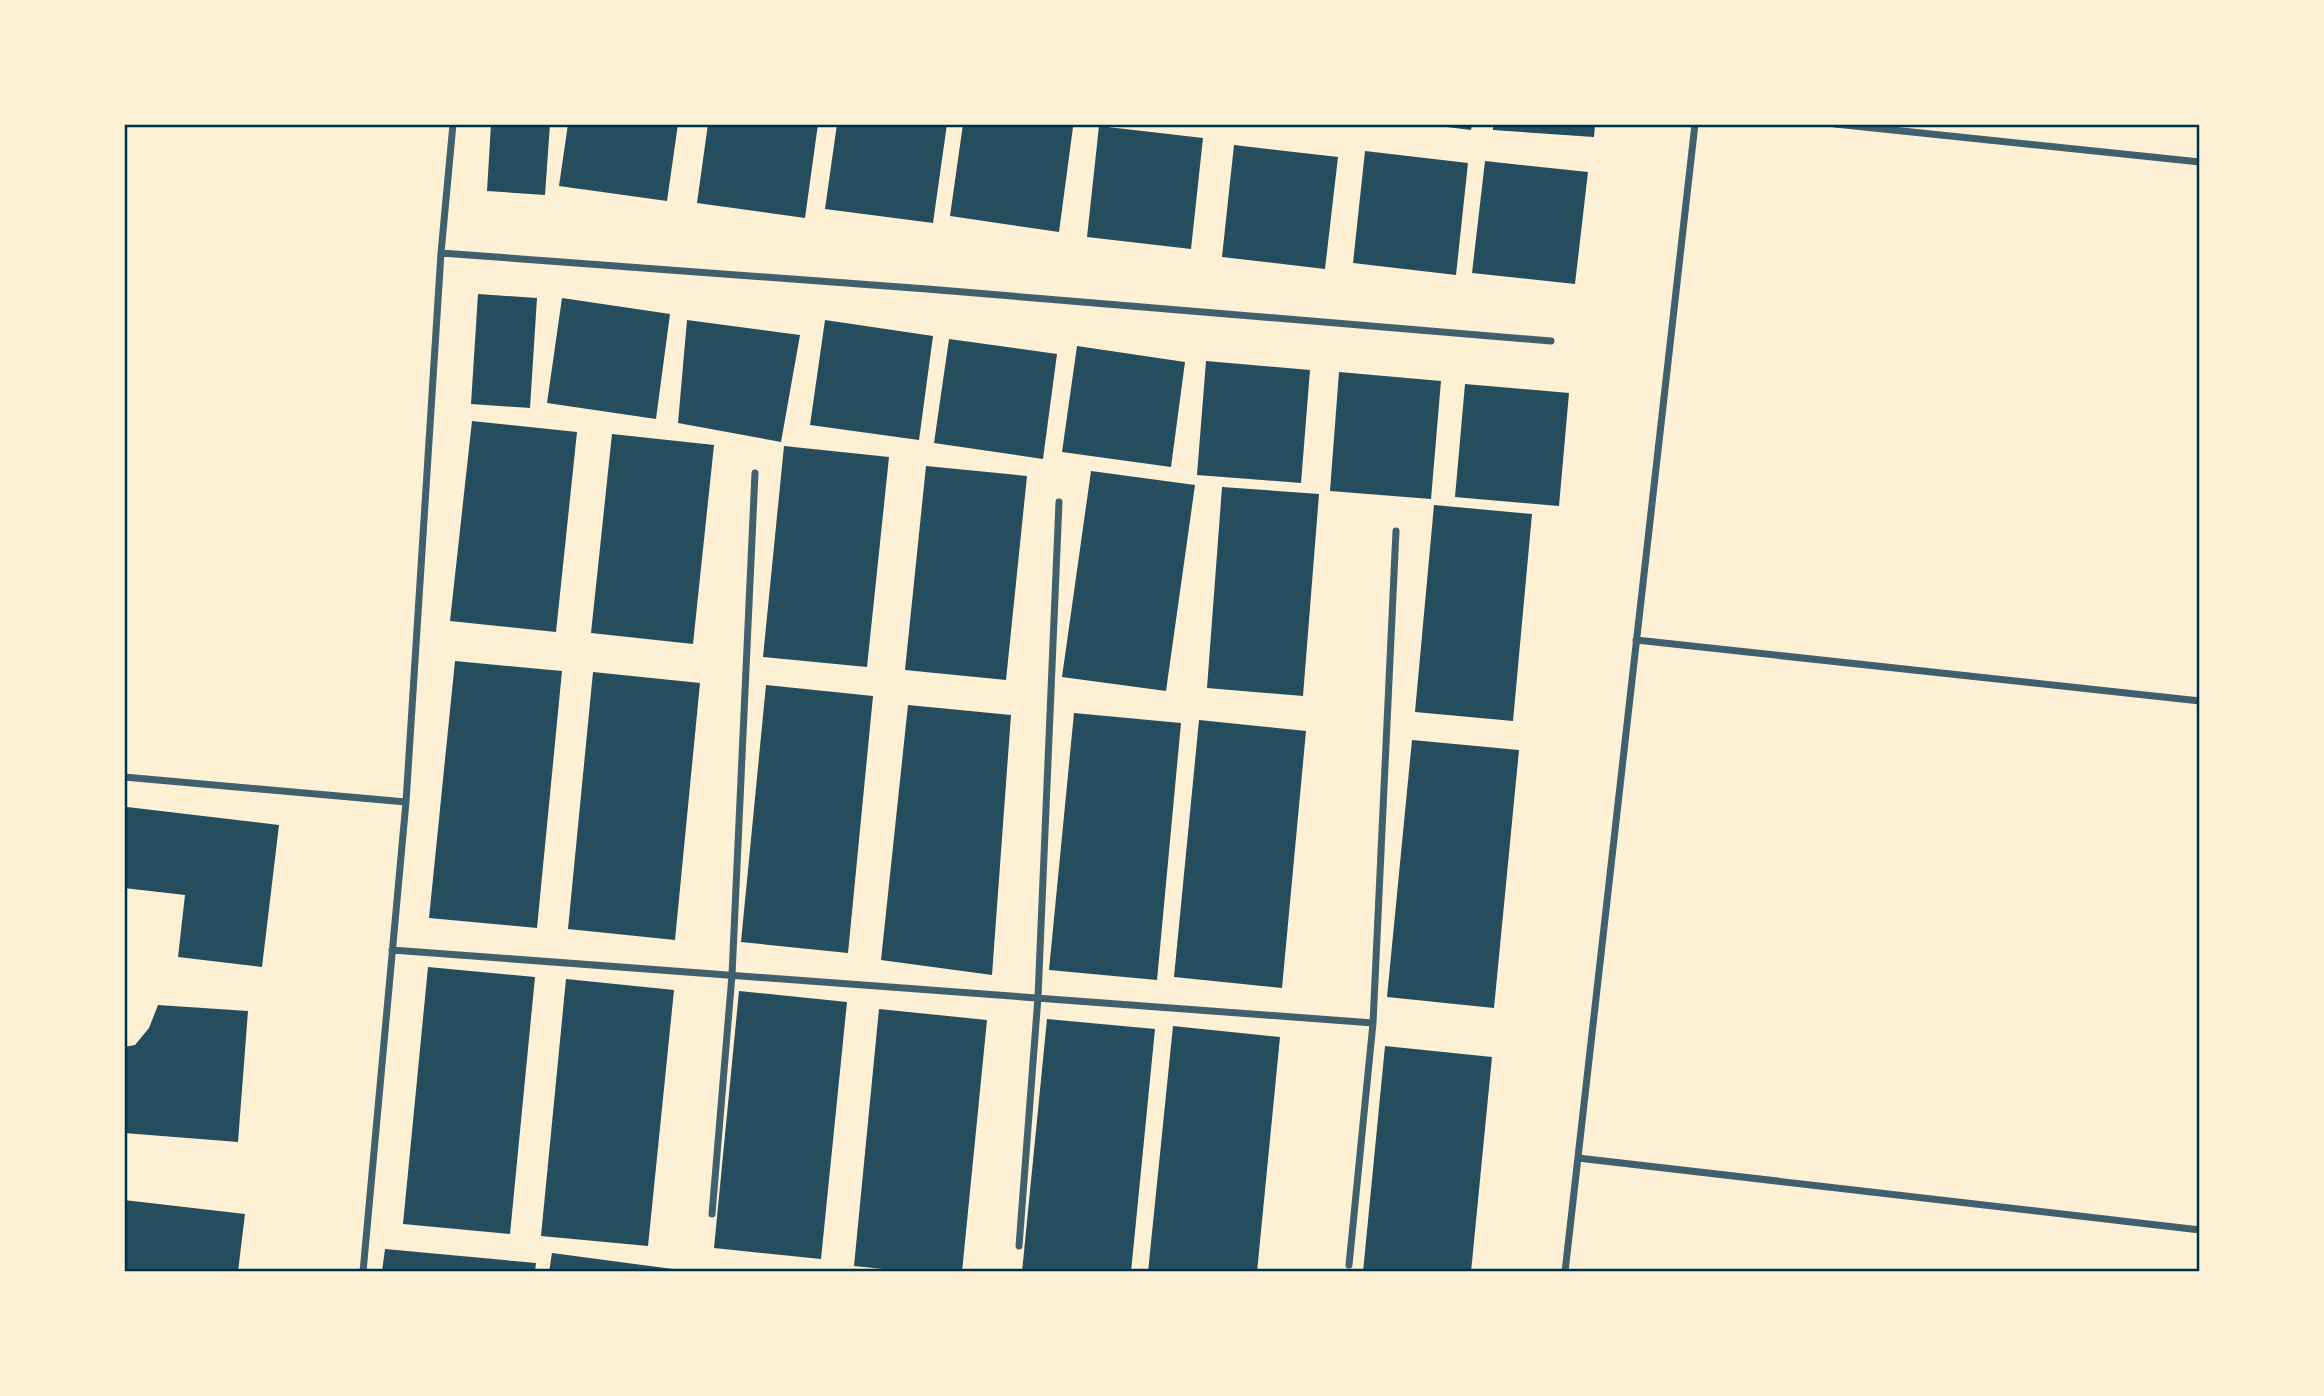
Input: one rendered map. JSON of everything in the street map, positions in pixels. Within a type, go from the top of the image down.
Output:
[{"type":"street","points":[[362,1272],[406,802],[441,253],[453,124]]},
{"type":"street","points":[[1565,1272],[1695,124]]},
{"type":"street","points":[[1835,124],[2200,162]]},
{"type":"street","points":[[441,253],[941,290],[1551,341]]},
{"type":"street","points":[[712,1214],[732,975],[755,473]]},
{"type":"street","points":[[1018,1246],[1038,997],[1059,502]]},
{"type":"street","points":[[1349,1265],[1373,1023],[1396,531]]},
{"type":"street","points":[[1636,640],[2200,701]]},
{"type":"street","points":[[124,777],[406,802]]},
{"type":"street","points":[[392,950],[1373,1023]]},
{"type":"street","points":[[1578,1158],[2200,1230]]},
{"type":"building","points":[[491,124],[550,124],[545,195],[487,191]]},
{"type":"building","points":[[568,124],[678,124],[667,201],[559,186]]},
{"type":"building","points":[[708,124],[818,124],[805,218],[697,203]]},
{"type":"building","points":[[837,124],[947,124],[933,223],[825,209]]},
{"type":"building","points":[[963,124],[1073,127],[1059,232],[950,216]]},
{"type":"building","points":[[1422,124],[1472,124],[1471,130]]},
{"type":"building","points":[[1493,124],[1595,124],[1594,137],[1493,130]]},
{"type":"building","points":[[1099,126],[1203,138],[1191,249],[1087,237]]},
{"type":"building","points":[[1234,145],[1338,157],[1325,269],[1222,257]]},
{"type":"building","points":[[1365,151],[1468,163],[1456,275],[1353,263]]},
{"type":"building","points":[[1485,161],[1588,172],[1575,284],[1472,273]]},
{"type":"building","points":[[478,294],[537,298],[530,408],[471,404]]},
{"type":"building","points":[[562,298],[670,314],[656,419],[547,403]]},
{"type":"building","points":[[687,320],[800,335],[781,442],[678,423]]},
{"type":"building","points":[[825,320],[933,336],[919,440],[810,425]]},
{"type":"building","points":[[949,339],[1057,354],[1043,459],[934,443]]},
{"type":"building","points":[[1077,346],[1185,362],[1171,467],[1062,452]]},
{"type":"building","points":[[1206,361],[1310,370],[1301,483],[1197,475]]},
{"type":"building","points":[[1339,372],[1441,381],[1431,499],[1330,491]]},
{"type":"building","points":[[1465,384],[1569,393],[1559,506],[1455,497]]},
{"type":"building","points":[[472,421],[577,432],[556,632],[450,621]]},
{"type":"building","points":[[612,434],[714,445],[693,644],[591,633]]},
{"type":"building","points":[[784,446],[889,457],[867,667],[763,657]]},
{"type":"building","points":[[926,466],[1027,476],[1006,680],[905,670]]},
{"type":"building","points":[[1091,471],[1195,485],[1166,691],[1062,677]]},
{"type":"building","points":[[1222,487],[1319,494],[1303,696],[1207,688]]},
{"type":"building","points":[[1434,505],[1532,514],[1513,721],[1415,712]]},
{"type":"building","points":[[455,661],[562,671],[537,928],[429,918]]},
{"type":"building","points":[[593,672],[700,683],[675,940],[568,929]]},
{"type":"building","points":[[766,685],[873,696],[848,953],[741,942]]},
{"type":"building","points":[[908,705],[1011,715],[992,975],[881,960]]},
{"type":"building","points":[[1074,713],[1181,723],[1157,980],[1049,970]]},
{"type":"building","points":[[1199,720],[1306,731],[1282,988],[1174,977]]},
{"type":"building","points":[[1412,740],[1519,750],[1494,1008],[1387,997]]},
{"type":"building","points":[[127,807],[279,825],[262,967],[178,957],[185,895],[124,888]]},
{"type":"building","points":[[428,967],[535,977],[510,1234],[403,1224]]},
{"type":"building","points":[[566,979],[674,990],[648,1246],[541,1236]]},
{"type":"building","points":[[739,991],[847,1002],[821,1259],[714,1248]]},
{"type":"building","points":[[158,1005],[248,1011],[238,1142],[124,1133],[124,1047],[135,1045],[149,1028]]},
{"type":"building","points":[[879,1009],[987,1020],[962,1272],[912,1272],[854,1266]]},
{"type":"building","points":[[1047,1019],[1155,1029],[1131,1272],[1022,1272]]},
{"type":"building","points":[[1173,1026],[1280,1037],[1257,1272],[1148,1272]]},
{"type":"building","points":[[1385,1046],[1492,1057],[1471,1272],[1363,1272]]},
{"type":"building","points":[[124,1200],[245,1214],[238,1272],[124,1272]]},
{"type":"building","points":[[385,1249],[536,1263],[535,1272],[382,1272]]},
{"type":"building","points":[[552,1253],[680,1270],[680,1272],[549,1272]]}]
